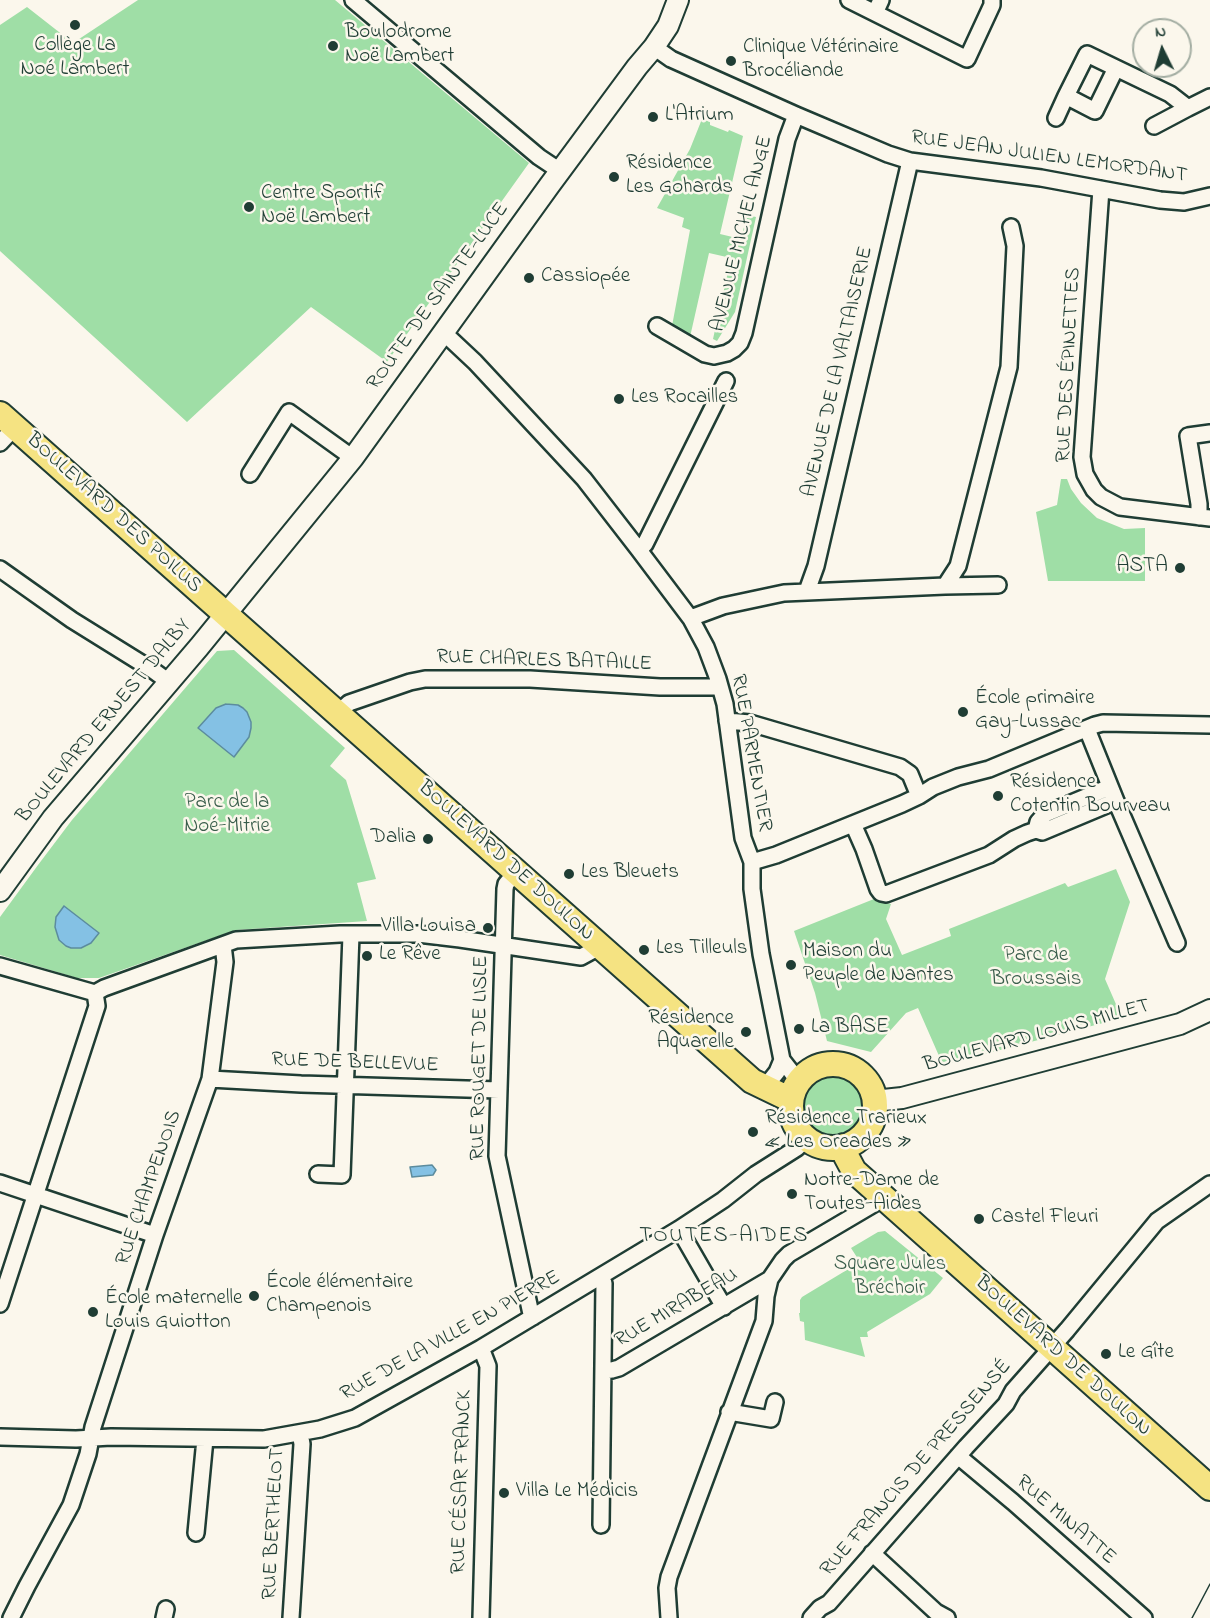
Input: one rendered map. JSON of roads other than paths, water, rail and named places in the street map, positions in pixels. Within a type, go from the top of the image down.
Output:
[{"type":"main road","name":"BOULEVARD DES POILUS","points":[[5,428],[226,614]]},
{"type":"main road","name":"BOULEVARD DE DOULON","points":[[226,614],[752,1081],[765,1087],[796,1088]]},
{"type":"main road","points":[[828,1064],[850,1068],[862,1076],[871,1088],[874,1101],[873,1116],[867,1130],[857,1140],[844,1146],[828,1148],[806,1139],[794,1124],[791,1111],[796,1088],[806,1073],[828,1064]]},
{"type":"main road","name":"BOULEVARD DE DOULON","points":[[844,1146],[846,1156],[854,1171],[1210,1488]]},
{"type":"street","points":[[353,0],[539,157],[560,171]]},
{"type":"street","name":"ROUTE DE SAINTE-LUCE","points":[[226,614],[353,458],[560,171],[654,47],[668,26],[678,0]]},
{"type":"street","points":[[849,0],[878,6],[973,62],[992,0]]},
{"type":"street","name":"RUE JEAN JULIEN LEMORDANT","points":[[654,47],[671,59],[796,115],[910,161],[998,172],[1173,201],[1196,200],[1210,196]]},
{"type":"street","points":[[1056,118],[1087,54],[1170,94],[1188,108]]},
{"type":"street","points":[[1066,96],[1095,111],[1116,68]]},
{"type":"street","points":[[1154,126],[1210,97]]},
{"type":"street","name":"AVENUE MICHEL ANGE","points":[[657,326],[705,354],[714,356],[727,353],[740,344],[787,139],[796,115]]},
{"type":"street","name":"AVENUE DE LA VALTAISERIE","points":[[807,591],[816,566],[910,161]]},
{"type":"street","name":"RUE DES ÉPINETTES","points":[[1101,189],[1082,457],[1085,474],[1101,497],[1120,507],[1205,518]]},
{"type":"street","points":[[945,586],[958,567],[1009,367],[1015,246],[1011,227]]},
{"type":"street","name":"RUE PARMENTIER","points":[[443,332],[475,362],[577,472],[691,619],[706,647],[720,687],[728,721],[743,838],[752,862],[752,889],[761,954],[782,1060]]},
{"type":"street","points":[[639,550],[645,544],[726,381]]},
{"type":"street","points":[[250,474],[289,412],[353,458]]},
{"type":"street","points":[[1205,518],[1199,504],[1188,436],[1210,433]]},
{"type":"street","points":[[0,569],[72,620],[169,682]]},
{"type":"street","points":[[691,619],[723,606],[784,593],[998,585]]},
{"type":"street","name":"BOULEVARD ERNEST DALBY","points":[[0,891],[53,818],[226,614]]},
{"type":"street","name":"RUE CHARLES BATAILLE","points":[[338,713],[349,703],[410,682],[425,680],[530,679],[660,687],[720,687]]},
{"type":"street","points":[[728,721],[750,723],[900,767],[910,774],[919,796]]},
{"type":"street","points":[[752,862],[776,855],[853,824],[958,777],[989,770],[1095,725],[1102,723],[1210,725]]},
{"type":"street","points":[[1087,729],[1177,943]]},
{"type":"street","points":[[1036,830],[1038,822],[1046,814],[1110,787]]},
{"type":"street","points":[[853,824],[878,889],[886,894],[989,855],[1014,839],[1036,830],[1042,832],[1116,801]]},
{"type":"street","name":"RUE ROUGET DE LISLE","points":[[516,872],[506,884],[505,889],[497,1156],[533,1317]]},
{"type":"street","points":[[0,966],[95,993],[236,940],[351,934],[418,934],[581,957],[592,951],[598,944]]},
{"type":"street","points":[[318,1174],[342,1175],[351,934]]},
{"type":"street","name":"RUE CHAMPENOIS","points":[[11,1618],[71,1505],[88,1454],[93,1427],[155,1235],[210,1079],[225,962],[223,945]]},
{"type":"street","points":[[0,1304],[97,1006],[95,993]]},
{"type":"street","name":"BOULEVARD LOUIS MILLET","points":[[874,1101],[902,1098],[1180,1024],[1210,1010]]},
{"type":"street","points":[[765,1087],[782,1060],[793,1074],[796,1088]]},
{"type":"street","name":"RUE DE BELLEVUE","points":[[210,1079],[291,1084],[499,1090]]},
{"type":"street","name":"RUE DE LA VILLE EN PIERRE","points":[[0,1437],[264,1439],[321,1429],[355,1418],[481,1348],[679,1229],[797,1148],[806,1139]]},
{"type":"street","points":[[0,1183],[155,1235]]},
{"type":"street","name":"RUE FRANCIS DE PRESSENSÉ","points":[[811,1618],[828,1603],[1006,1404],[1013,1391],[1157,1221],[1210,1184]]},
{"type":"street","points":[[669,1618],[667,1588],[669,1577],[764,1321],[770,1279],[789,1254],[884,1198]]},
{"type":"street","points":[[679,1229],[724,1306]]},
{"type":"street","name":"RUE MIRABEAU","points":[[603,1371],[619,1368],[770,1279]]},
{"type":"street","points":[[601,1525],[604,1283]]},
{"type":"street","name":"RUE CÉSAR FRANCK","points":[[480,1618],[488,1366],[481,1348]]},
{"type":"street","points":[[729,1412],[771,1419],[775,1402]]},
{"type":"street","name":"RUE BERTHELOT","points":[[291,1618],[302,1444],[300,1433]]},
{"type":"street","points":[[196,1533],[205,1439]]},
{"type":"street","name":"RUE MINATTE","points":[[958,1456],[1143,1618]]},
{"type":"street","points":[[872,1553],[936,1612],[947,1618]]},
{"type":"water","points":[[226,704],[243,708],[251,722],[249,737],[234,757],[198,728],[216,708]]},
{"type":"water","points":[[64,906],[99,933],[91,943],[81,948],[71,948],[59,940],[55,927],[56,917]]},
{"type":"water","points":[[432,1165],[436,1170],[433,1175],[412,1177],[410,1167]]},
{"type":"tram line","points":[[1192,1618],[1210,1584]]},
{"type":"place","name":"Collège La Noé Lambert","points":[[75,25]]},
{"type":"place","name":"Boulodrome Noë Lambert","points":[[333,46]]},
{"type":"place","name":"Clinique Vétérinaire Brocéliande","points":[[731,61]]},
{"type":"place","name":"L'Atrium","points":[[653,117]]},
{"type":"place","name":"Résidence Les Gohards","points":[[614,177]]},
{"type":"place","name":"Centre Sportif Noë Lambert","points":[[249,207]]},
{"type":"place","name":"Cassiopée","points":[[529,278]]},
{"type":"place","name":"Les Rocailles","points":[[619,399]]},
{"type":"place","name":"ASTA","points":[[1180,568]]},
{"type":"place","name":"École primaire Gay-Lussac","points":[[963,712]]},
{"type":"place","name":"Résidence Cotentin Bourveau","points":[[998,796]]},
{"type":"place","name":"Dalia","points":[[428,839]]},
{"type":"place","name":"Les Bleuets","points":[[569,874]]},
{"type":"place","name":"Villa Louisa","points":[[488,928]]},
{"type":"place","name":"Les Tilleuls","points":[[644,950]]},
{"type":"place","name":"Le Rêve","points":[[367,956]]},
{"type":"place","name":"Maison du Peuple de Nantes","points":[[791,965]]},
{"type":"place","name":"La BASE","points":[[799,1029]]},
{"type":"place","name":"Résidence Aquarelle","points":[[746,1032]]},
{"type":"place","name":"Résidence Trarieux « Les Oreades »","points":[[753,1132]]},
{"type":"place","name":"Notre-Dame de Toutes-Aides","points":[[792,1194]]},
{"type":"place","name":"Castel Fleuri","points":[[979,1219]]},
{"type":"place","name":"École élémentaire Champenois","points":[[254,1296]]},
{"type":"place","name":"École maternelle Louis Guiotton","points":[[93,1312]]},
{"type":"place","name":"Le Gîte","points":[[1106,1354]]},
{"type":"place","name":"Villa Le Médicis","points":[[504,1493]]},
{"type":"district","name":"TOUTES-AIDES","points":[[724,1237]]},
{"type":"park label","name":"Parc de la Noé-Mitrie","points":[[227,816]]},
{"type":"park label","name":"Parc de Broussais","points":[[1036,969]]},
{"type":"park label","name":"Square Jules Bréchoir","points":[[890,1278]]}]
